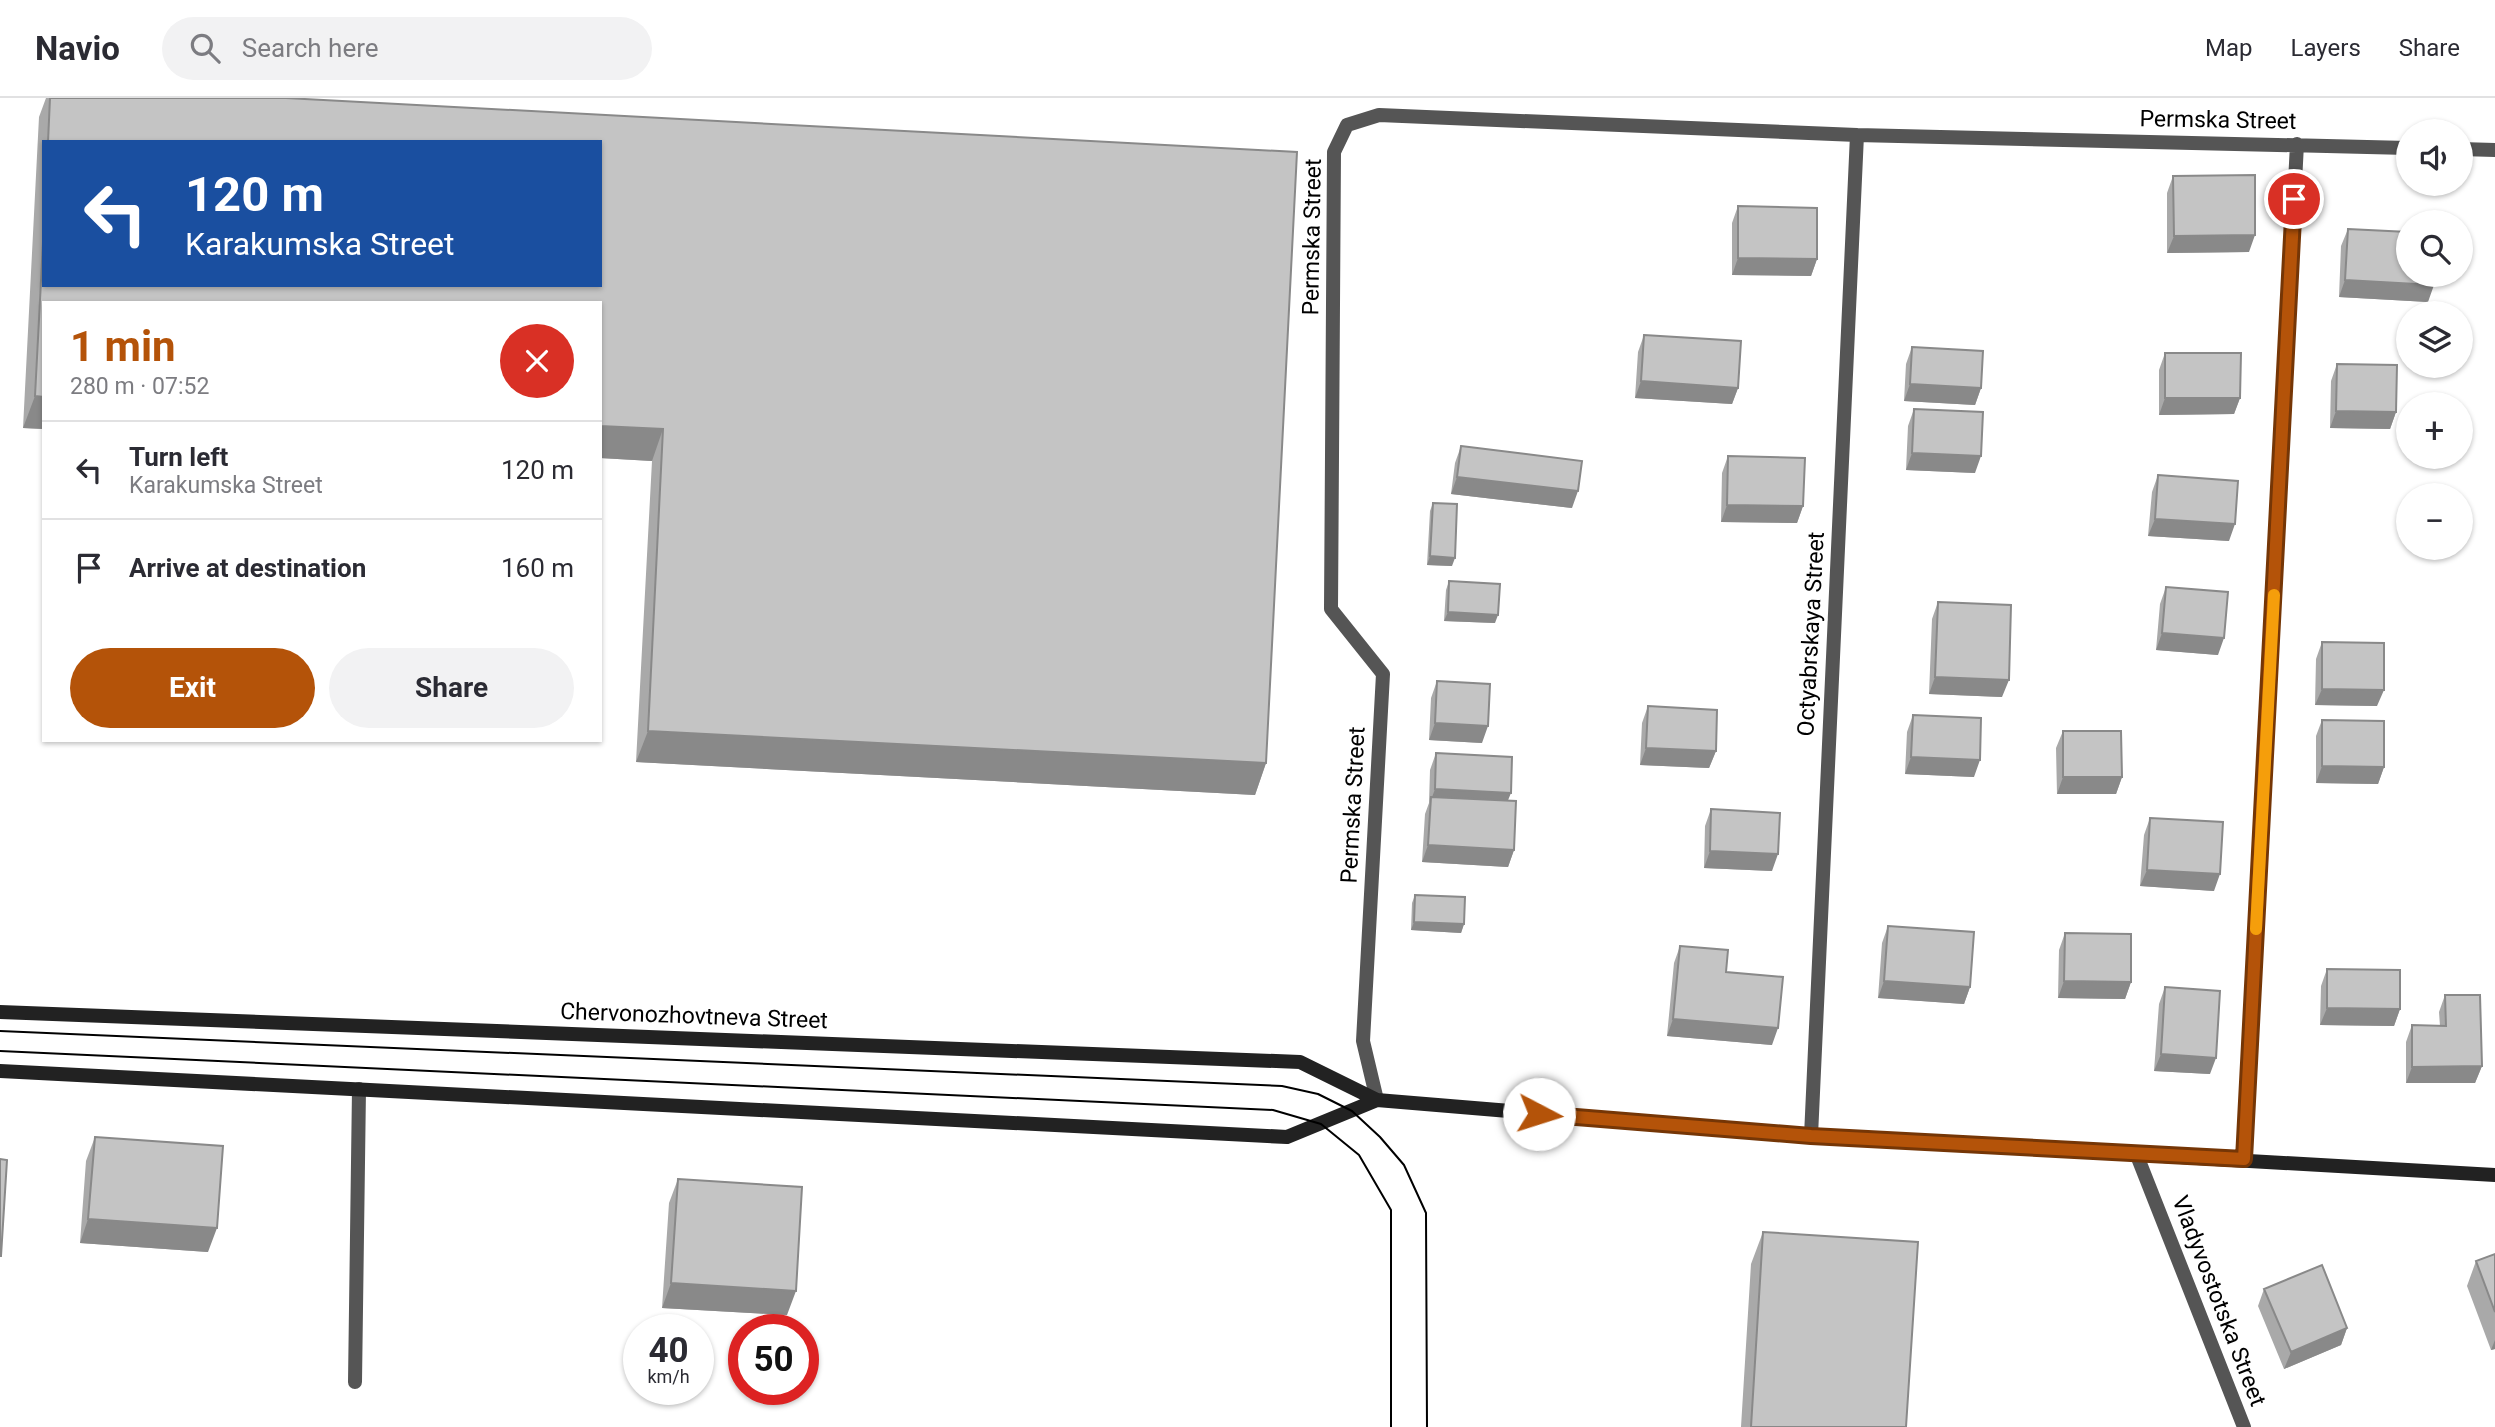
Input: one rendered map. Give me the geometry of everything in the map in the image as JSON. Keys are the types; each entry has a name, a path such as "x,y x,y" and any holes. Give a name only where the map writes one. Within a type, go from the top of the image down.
{"main road":[{"name":"Chervonozhovtneva Street","path":"0,1012 1300,1062 1377,1100 1811,1136 2495,1175"},
{"name":"Chervonozhovtneva Street","path":"0,1071 1287,1138 1377,1100"}],"street":[{"name":"Permska Street","path":"1377,1100 1363,1041 1383,674 1331,609 1334,152 1347,125 1379,116 1857,135 2396,148"},
{"name":"Octyabrskaya Street","path":"1811,1136 1857,135"},
{"path":"2244,1159 2297,144"},
{"path":"2473,149 2495,150"},
{"path":"355,1381 359,1089"},
{"name":"Vladyvostotska Street","path":"2136,1153 2244,1427"}],"building":[{"path":"50,98 286,98 1297,152 1266,763 648,731 663,429 602,426 602,301 42,301 42,397 35,396 42,261 42,287 602,287 602,140 48,140"},
{"path":"2255,175 2255,235 2174,236 2173,176"},
{"path":"1738,206 1817,208 1817,259 1738,258"},
{"path":"2348,229 2396,231 2396,283 2345,280"},
{"path":"1644,335 1741,341 1738,388 1641,381"},
{"path":"1912,347 1983,351 1981,388 1910,384"},
{"path":"2165,353 2241,353 2240,398 2165,398"},
{"path":"2337,364 2396,365 2396,412 2336,411"},
{"path":"1914,409 1983,412 1981,456 1912,453"},
{"path":"1461,446 1582,461 1578,491 1457,477"},
{"path":"1728,456 1805,458 1803,506 1727,505"},
{"path":"2158,475 2238,481 2235,524 2155,519"},
{"path":"1433,503 1457,504 1455,558 1430,556"},
{"path":"1449,581 1500,584 1498,615 1448,612"},
{"path":"2166,587 2228,592 2224,638 2162,633"},
{"path":"1938,602 2011,605 2009,680 1935,677"},
{"path":"2322,642 2384,643 2384,690 2322,689"},
{"path":"1437,681 1490,684 1488,726 1435,723"},
{"path":"1648,706 1717,710 1716,751 1646,748"},
{"path":"1913,715 1981,718 1980,760 1911,757"},
{"path":"2322,720 2384,721 2384,767 2322,766"},
{"path":"2063,731 2121,731 2122,777 2063,777"},
{"path":"1436,753 1512,757 1511,793 1435,789"},
{"path":"1431,797 1516,801 1514,850 1428,845"},
{"path":"1711,809 1780,813 1778,854 1710,851"},
{"path":"2150,818 2223,822 2220,874 2147,870"},
{"path":"1415,895 1465,897 1464,924 1414,922"},
{"path":"1888,926 1974,932 1970,987 1884,981"},
{"path":"2065,933 2131,934 2131,982 2064,981"},
{"path":"1680,946 1728,950 1726,972 1783,977 1778,1028 1673,1019"},
{"path":"2327,969 2400,970 2400,1009 2327,1008"},
{"path":"2165,987 2220,991 2216,1058 2161,1054"},
{"path":"2445,995 2480,995 2482,1066 2412,1067 2412,1025 2446,1026"},
{"path":"95,1137 223,1146 217,1228 88,1219"},
{"path":"0,1159 7,1160 1,1256 0,1256"},
{"path":"678,1179 802,1187 796,1291 671,1283"},
{"path":"1763,1232 1918,1242 1906,1427 1751,1427"},
{"path":"2495,1254 2495,1312 2476,1261"},
{"path":"2322,1265 2347,1328 2291,1352 2264,1289"}],"tram line":[{"path":"0,1031 1282,1086 1318,1094 1352,1111 1380,1137 1404,1165 1426,1213 1427,1427"},
{"path":"0,1051 1273,1110 1321,1124 1359,1155 1391,1210 1391,1427"}],"slow traffic":[{"path":"2256,929 2274,595"}],"route":[{"path":"1539,1114 1811,1136 2244,1159 2294,199"}]}
